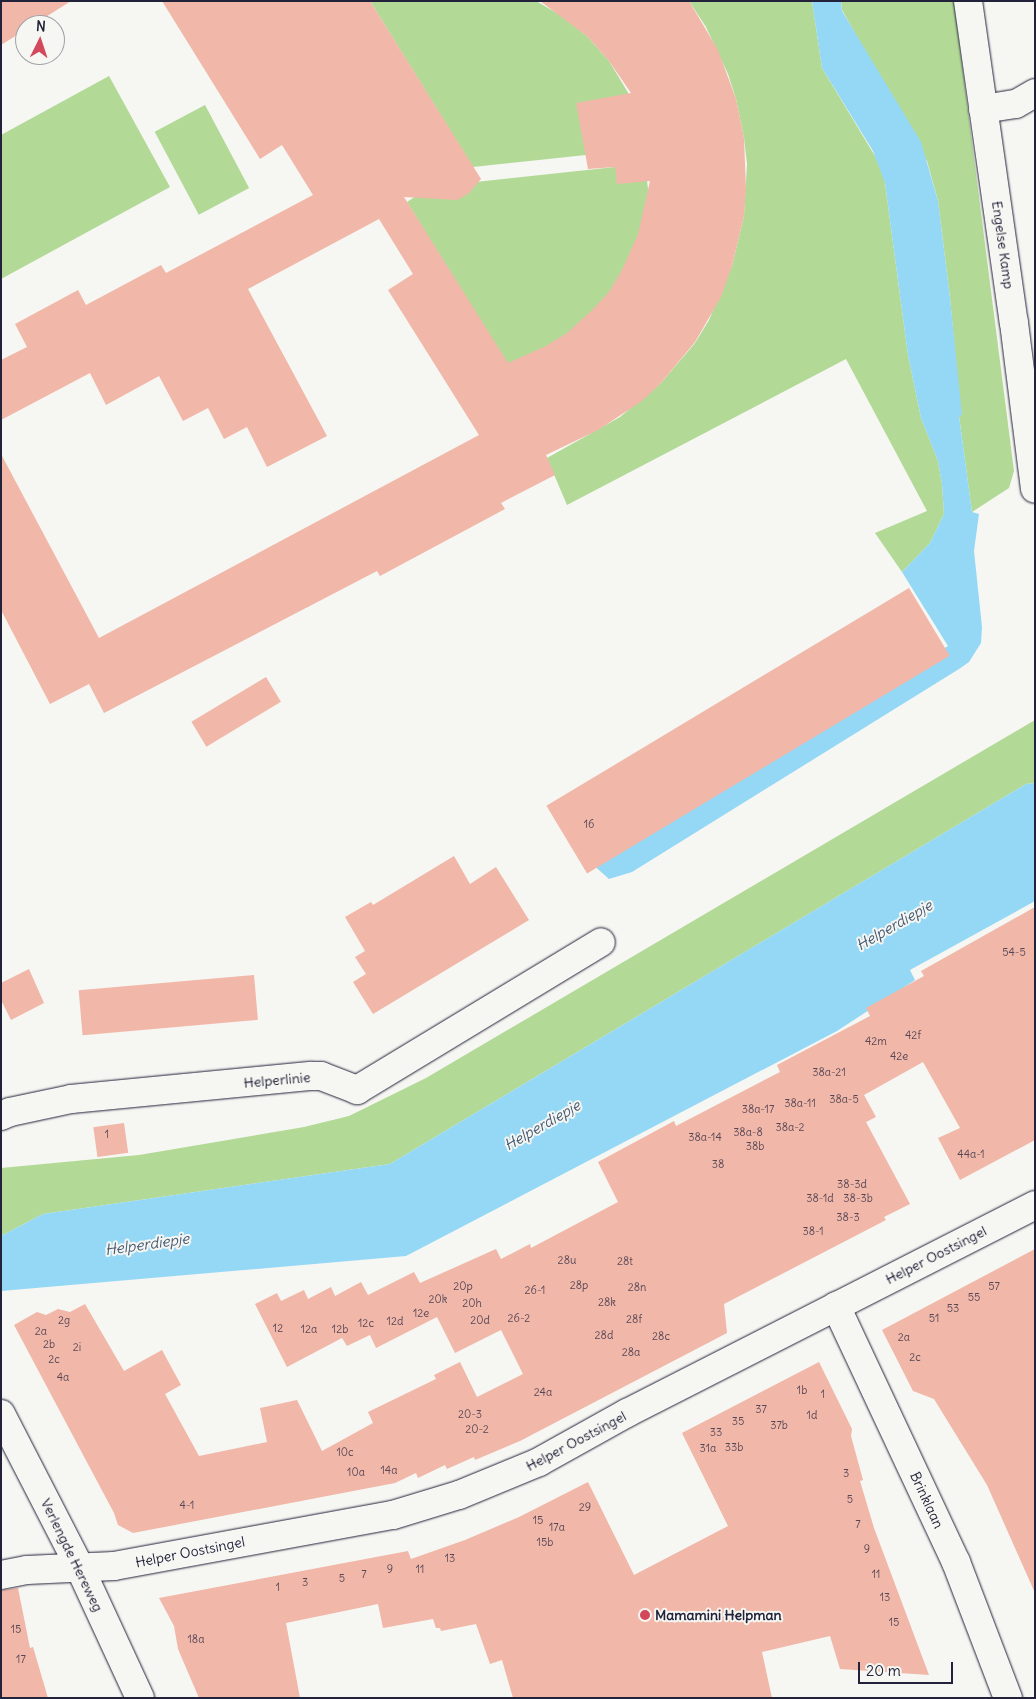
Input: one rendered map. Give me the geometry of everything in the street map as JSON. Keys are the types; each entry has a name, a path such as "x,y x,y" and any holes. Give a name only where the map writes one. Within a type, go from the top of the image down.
{"street":[{"name":"Engelse Kamp","path":"968,1 1033,460 1035,489"},
{"path":"983,109 1016,104 1035,93"},
{"name":"Helperlinie","path":"1,1116 10,1112 71,1099 312,1076 321,1076 357,1090 601,942"},
{"name":"Helper Oostsingel","path":"1,1575 27,1570 114,1566 393,1514 459,1495 539,1462 627,1413 1035,1205"},
{"name":"Brinklaan","path":"836,1306 956,1562 1008,1698"},
{"name":"Verlengde Hereweg","path":"1,1414 80,1568 140,1698"}],"green space":[{"path":"370,1 536,1 562,16 588,37 609,61 630,96 614,152 473,167"},
{"path":"689,1 812,1 822,68 881,166 885,183 908,355 921,418 938,461 944,514 930,543 902,572 875,533 927,511 846,359 567,505 547,458 620,417 661,383 695,343 709,320 732,266 744,216 747,164 744,138 736,99 728,74 706,27"},
{"path":"841,1 954,1 1014,471 1009,488 972,512 959,416 961,415 950,298 938,201 927,161 842,10"},
{"path":"109,76 170,187 1,279 1,135"},
{"path":"205,105 249,188 199,215 155,132"},
{"path":"615,167 647,181 651,210 625,275 601,311 515,377 407,202 430,187"},
{"path":"1035,720 1035,783 1026,784 390,1164 43,1214 1,1236 1,1168 139,1155 304,1127 349,1116 426,1078"}],"water":[{"path":"812,1 841,1 842,11 921,142 938,201 962,415 959,416 972,512 979,514 974,551 982,627 981,643 969,662 959,669 632,872 609,879 591,863 948,646 902,572 930,543 944,514 938,461 921,418 908,355 885,183 873,151 822,68"},
{"name":"Helperdiepje","path":"1035,783 1035,901 910,970 915,980 837,1031 406,1256 1,1291 1,1236 43,1214 390,1164 1026,784"}],"building":[{"path":"1,1 71,1 49,15 15,15 15,36 1,45"},
{"path":"162,1 370,1 481,179 468,194 457,200 404,197 508,363 546,346 567,333 609,292 622,270 638,234 650,181 617,184 615,167 588,169 576,103 631,93 609,61 588,37 540,1 689,1 718,50 736,99 744,138 746,190 744,216 732,266 721,297 695,342 661,383 642,401 598,430 546,455 555,475 501,503 505,509 380,576 377,571 104,713 89,684 50,704 1,610 1,454 99,638 479,435 388,290 413,274 379,219 248,289 327,436 267,467 247,427 224,439 208,408 183,421 159,376 106,405 90,373 1,420 1,360 27,347 15,324 78,290 86,305 161,265 166,273 313,195 282,145 260,159"},
{"path":"909,588 950,656 587,874 546,806"},
{"path":"266,677 281,702 206,747 191,722"},
{"path":"454,856 470,884 496,867 529,920 373,1014 353,982 366,974 355,957 365,951 345,917 371,902 373,905"},
{"path":"1035,907 1035,1140 960,1180 938,1138 960,1128 923,1062 864,1095 876,1117 866,1122 910,1204 884,1217 886,1220 724,1304 727,1333 520,1441 475,1460 474,1457 447,1469 445,1465 418,1478 416,1473 395,1483 133,1533 118,1525 114,1513 14,1325 37,1312 46,1315 58,1309 70,1312 85,1304 124,1371 162,1350 181,1385 165,1394 199,1456 267,1442 260,1408 297,1400 322,1451 373,1423 368,1412 436,1379 434,1375 460,1362 477,1397 523,1374 501,1330 455,1353 437,1317 376,1348 370,1335 347,1346 342,1338 287,1367 255,1304 277,1293 281,1301 304,1290 308,1299 331,1287 335,1296 361,1282 368,1295 414,1272 420,1283 496,1249 501,1259 530,1244 531,1248 618,1202 598,1162 674,1121 676,1126 780,1072 777,1065 870,1016 866,1008 924,976 921,971"},
{"path":"29,969 44,1003 11,1020 1,1000 1,983"},
{"path":"254,975 258,1020 83,1035 79,990"},
{"path":"124,1123 128,1153 97,1157 93,1127"},
{"path":"1035,1249 1035,1593 987,1485 934,1399 913,1391 882,1330"},
{"path":"819,1362 852,1429 851,1436 863,1480 860,1481 874,1528 929,1675 840,1669 830,1636 762,1652 772,1698 513,1698 502,1660 490,1664 476,1624 441,1631 440,1628 436,1628 433,1619 383,1628 378,1604 286,1623 300,1698 199,1698 178,1649 174,1626 159,1598 408,1551 411,1559 465,1540 519,1517 588,1482 634,1575 728,1526 682,1433"},
{"path":"18,1588 30,1648 33,1647 48,1698 1,1698 1,1590"}],"place":[{"name":"Mamamini Helpman","path":"645,1615"}]}
